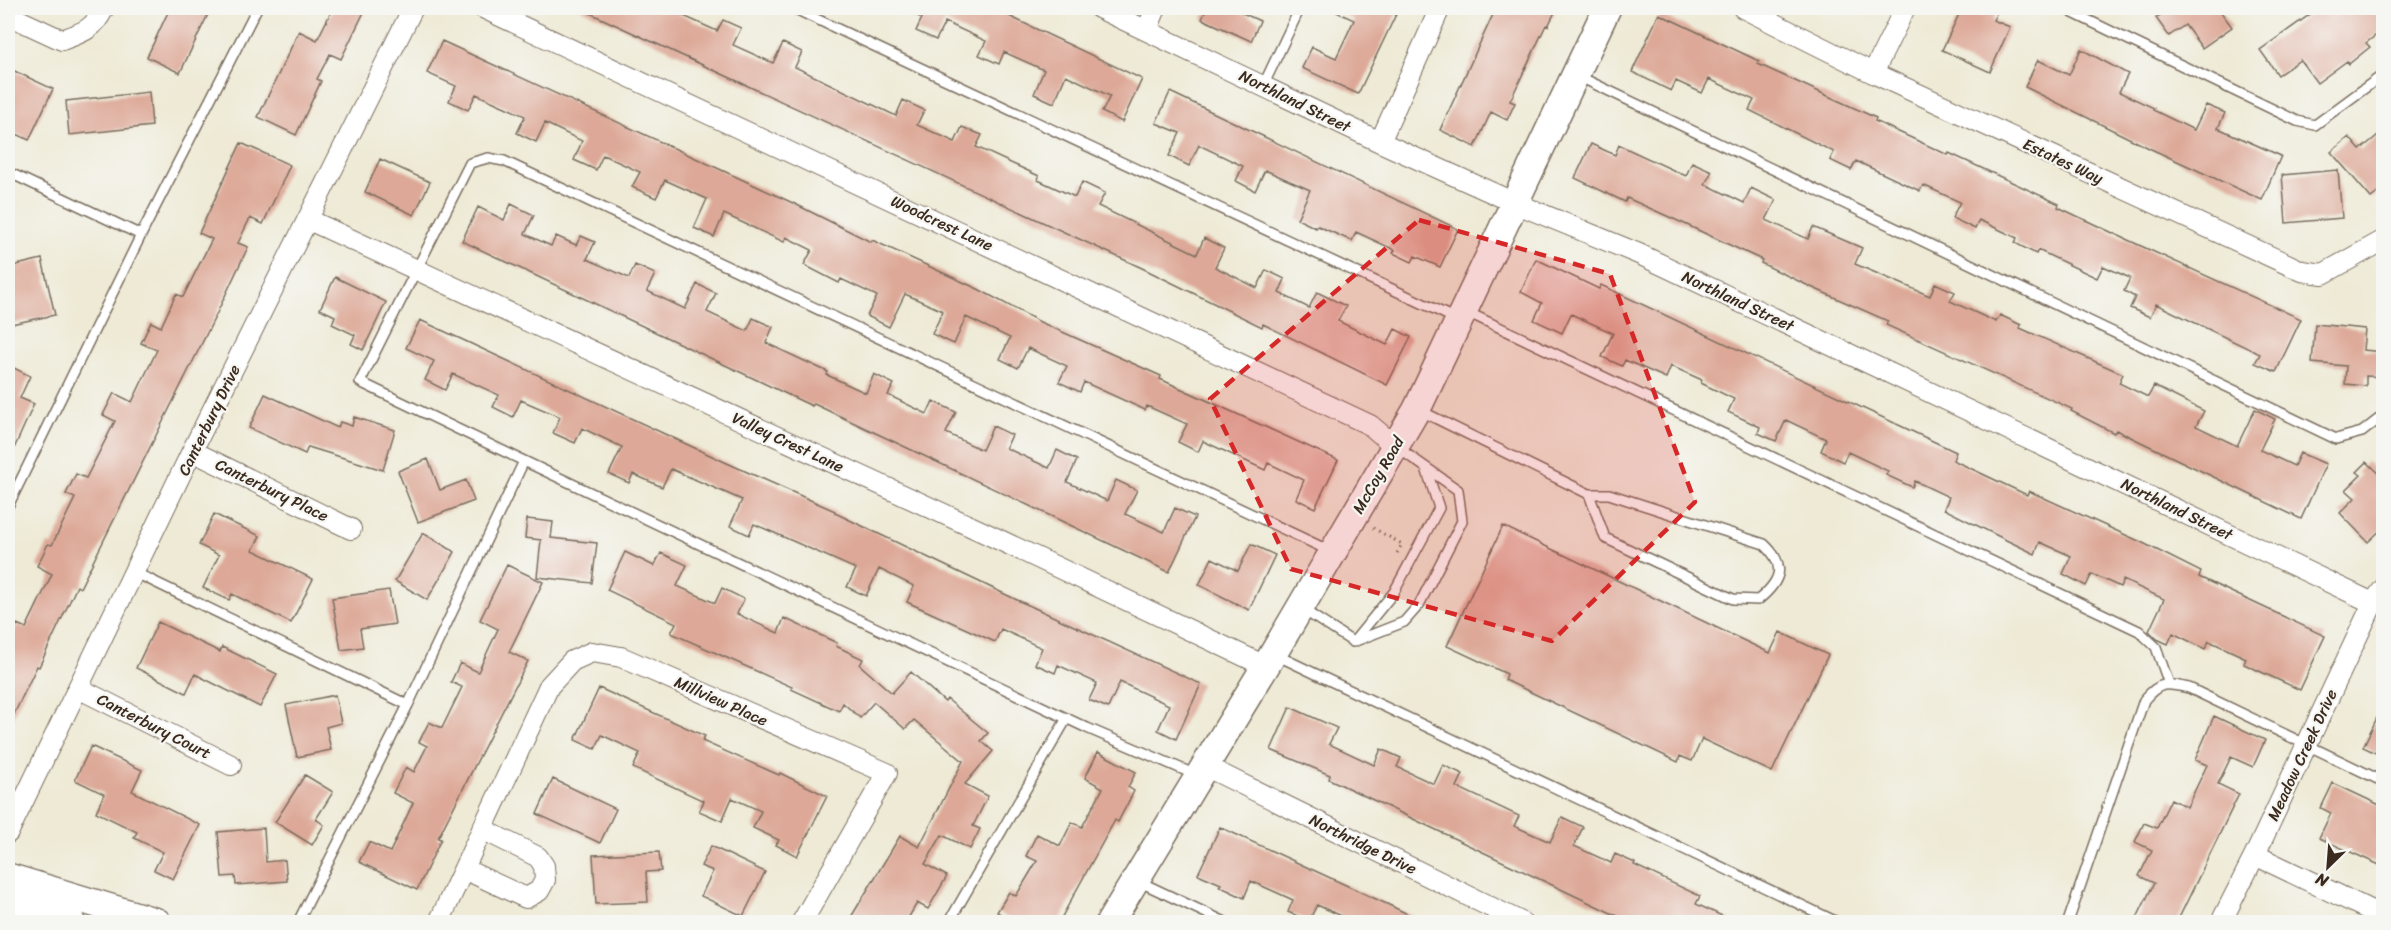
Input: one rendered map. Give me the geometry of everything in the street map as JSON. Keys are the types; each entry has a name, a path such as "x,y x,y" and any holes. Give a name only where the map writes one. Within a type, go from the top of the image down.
{"highway":[{"path":"8,897 68,922"}],"street":[{"path":"8,15 62,40 84,32 98,21 104,8"},
{"name":"Canterbury Drive","path":"8,833 192,451 413,8"},
{"name":"Woodcrest Lane","path":"483,8 1370,424 1395,446"},
{"name":"Northland Street","path":"1099,8 1380,142 1515,203 1639,254 2378,595"},
{"path":"1147,30 1156,8"},
{"path":"1380,142 1440,8"},
{"name":"McCoy Road","path":"1110,922 1269,660 1417,409 1607,8"},
{"name":"Estates Way","path":"1743,8 1873,73 2302,271 2323,274 2384,240"},
{"path":"1873,73 1905,8"},
{"name":"Valley Crest Lane","path":"309,220 985,533 1269,660"},
{"name":"Canterbury Place","path":"192,451 351,529"},
{"name":"Meadow Creek Drive","path":"2221,922 2378,595"},
{"name":"Millview Place","path":"439,922 549,686 572,661 592,652 621,657 887,773 802,922"},
{"name":"Canterbury Court","path":"78,688 231,765"},
{"name":"Northridge Drive","path":"1202,771 1521,922"},
{"path":"464,869 526,898 539,891 545,880 544,866 538,857 482,830"},
{"path":"2255,855 2384,917"},
{"path":"8,877 157,922"}],"lane":[{"path":"8,506 141,235 257,8"},
{"path":"793,8 2139,631 2156,647 2169,684"},
{"path":"1263,86 1300,8"},
{"path":"2069,8 2071,12 2081,17 2287,116 2315,125 2384,74"},
{"path":"1576,75 2337,439 2362,432 2384,414"},
{"path":"1202,771 1067,718 360,382 470,163 488,158 504,161 1333,552"},
{"path":"8,172 141,235"},
{"path":"1417,409 1589,494 1609,494 1764,544 1776,555 1779,573 1773,588 1758,600 1733,599 1605,538 1589,494"},
{"path":"1353,642 1404,622 1419,605 1462,521 1458,490 1395,446"},
{"path":"298,922 408,705 524,461"},
{"path":"1353,642 1394,592 1439,508 1426,467"},
{"path":"134,572 408,705"},
{"path":"1300,608 1353,642"},
{"path":"1269,660 1837,922"},
{"path":"2068,922 2144,700 2155,687 2169,684 2189,688 2384,782"},
{"path":"949,922 1067,718"},
{"path":"1136,879 1225,922"}],"path":[{"path":"1371,527 1402,544 1397,553"}],"highlighted area":[{"path":"1419,220 1610,274 1695,502 1552,641 1291,569 1210,399"}],"building":[{"path":"170,8 211,8 180,73 147,57"},
{"path":"333,8 366,8 341,59 330,54 317,79 321,81 296,135 258,117 299,31 317,40"},
{"path":"579,8 666,8 717,31 723,20 741,28 733,45 773,63 783,43 802,52 795,67 896,116 903,100 924,110 917,125 955,142 962,127 982,135 976,147 1039,176 1038,180 1075,197 1082,182 1105,193 1098,206 1197,254 1204,238 1224,248 1215,267 1257,288 1266,270 1285,279 1279,293 1309,308 1317,292 1346,306 1338,321 1387,345 1395,329 1411,337 1387,385 1263,324 1262,327 1142,268"},
{"path":"900,8 992,8 1142,79 1122,122 1102,112 1110,96 1066,75 1054,103 1034,94 1044,70 1004,52 999,64 979,55 986,41 945,22 936,40 916,31 922,18"},
{"path":"1207,8 1245,8 1242,13 1260,21 1251,41 1202,19"},
{"path":"1328,8 1399,8 1358,94 1302,68 1312,47 1336,58 1354,20"},
{"path":"1496,8 1557,8 1548,26 1546,25 1510,101 1515,103 1507,120 1491,112 1475,147 1440,130"},
{"path":"1962,8 1999,8 1993,20 2010,27 1990,72 1942,50"},
{"path":"2171,8 2218,8 2232,27 2202,48 2185,25 2169,36 2156,18"},
{"path":"2319,8 2377,8 2384,16 2384,29 2366,43 2370,47 2349,64 2347,61 2317,83 2300,60 2278,75 2260,50"},
{"path":"1659,14 1759,61 1758,64 1876,118 1875,121 2059,204 2058,207 2301,319 2276,372 2255,363 2260,354 2156,304 2150,317 2130,308 2135,297 2124,291 2130,278 2103,266 2097,278 2038,250 2036,254 2015,243 2017,238 1979,220 1975,229 1952,218 1960,202 1923,185 1920,191 1856,161 1851,170 1830,160 1834,152 1749,110 1754,100 1709,79 1702,93 1676,81 1671,91 1632,72"},
{"path":"442,41 795,204 871,242 872,240 978,289 1040,322 1161,376 1160,379 1338,460 1315,508 1296,499 1304,480 1268,463 1265,470 1203,441 1198,452 1178,442 1187,424 1147,406 1145,410 1084,382 1080,392 1059,382 1067,366 1028,348 1018,368 1000,359 1010,338 966,317 954,344 932,334 943,311 905,294 889,327 867,316 877,296 841,279 839,283 804,265 812,250 786,237 784,242 724,214 714,237 694,228 707,199 665,180 656,198 632,187 640,172 603,155 596,170 574,160 582,141 545,123 536,142 517,133 525,116 476,94 468,110 449,101 456,86 427,73"},
{"path":"2081,49 2128,74 2119,92 2194,130 2206,105 2225,113 2218,128 2281,156 2262,200 2025,87 2038,60 2069,75"},
{"path":"8,68 53,89 29,140 8,130"},
{"path":"149,92 152,126 69,135 66,101"},
{"path":"1170,92 1458,229 1440,267 1415,256 1412,262 1393,253 1395,250 1356,232 1352,241 1297,219 1310,190 1265,170 1255,191 1236,181 1243,166 1199,145 1189,166 1169,156 1180,133 1156,123"},
{"path":"2384,130 2384,188 2371,198 2331,152 2349,137 2360,150"},
{"path":"241,143 290,165 263,224 250,218 238,243 248,247 217,313 80,588 77,586 8,727 8,644 17,624 26,628 52,574 37,566 48,544 52,545 75,498 66,494 76,474 86,478 115,421 103,415 114,393 132,402 157,350 141,343 151,322 161,327 176,294 183,297 212,239 199,233"},
{"path":"1591,144 1615,155 1619,145 1686,176 1692,162 1712,171 1705,184 1744,203 1751,188 1776,200 1766,220 1808,239 1813,227 1862,248 1855,264 1930,296 1935,283 1955,292 1950,301 1996,322 2000,315 2021,325 2020,328 2123,374 2119,383 2148,397 2154,386 2204,411 2196,426 2237,446 2255,409 2275,419 2260,450 2294,466 2300,453 2326,464 2301,519 2116,430 2114,433 2071,411 2072,409 1886,325 1888,321 1761,263 1762,260 1627,198 1625,202 1575,178"},
{"path":"380,159 430,182 414,215 365,192"},
{"path":"2338,170 2342,218 2286,223 2282,175"},
{"path":"511,204 534,215 525,234 551,246 556,236 576,245 581,236 595,242 587,259 629,278 635,265 655,274 647,291 685,309 697,284 716,293 707,312 747,331 753,318 773,327 766,343 828,372 827,375 866,393 874,374 894,384 888,395 927,414 933,401 956,412 946,433 982,450 993,426 1012,435 1006,448 1049,468 1057,450 1077,460 1067,482 1107,501 1116,480 1137,490 1125,514 1164,532 1175,508 1195,517 1169,572 462,241 478,207 504,220"},
{"path":"42,259 55,315 11,324 8,309 8,267"},
{"path":"1536,259 1599,289 1601,285 1956,452 1953,460 2027,495 2029,491 2141,542 2201,572 2199,577 2325,636 2300,690 2244,664 2246,658 2209,641 2205,649 2173,633 2168,644 2157,639 2149,631 2164,599 2123,580 2120,587 2092,574 2086,586 2063,574 2071,556 2040,542 2035,554 1944,509 1949,497 1915,481 1912,487 1886,475 1888,471 1848,452 1843,462 1821,451 1826,439 1786,420 1776,441 1758,433 1760,427 1728,412 1734,399 1701,383 1702,380 1671,366 1666,378 1625,360 1622,366 1602,357 1613,333 1571,314 1562,333 1534,320 1542,303 1521,292"},
{"path":"335,277 386,302 363,350 351,344 355,335 332,324 335,316 320,309"},
{"path":"420,320 835,511 1015,599 1201,684 1176,739 1158,730 1169,705 1120,682 1108,708 1089,700 1097,683 1058,665 1055,673 1035,664 1042,648 1001,629 995,642 907,602 914,586 879,569 866,596 847,587 856,569 754,524 749,535 730,526 742,500 671,469 662,487 633,474 629,483 609,474 622,447 582,428 575,443 553,433 560,417 521,400 513,417 493,407 499,395 453,374 445,390 425,380 434,361 406,348"},
{"path":"2315,324 2365,329 2363,350 2384,352 2384,377 2366,376 2366,386 2345,384 2346,366 2312,363"},
{"path":"8,365 30,376 20,398 34,404 8,462"},
{"path":"265,394 338,428 340,422 352,426 354,417 395,430 383,470 308,447 305,454 249,428"},
{"path":"428,459 440,490 466,480 474,501 418,522 398,471"},
{"path":"2367,462 2384,478 2384,527 2368,542 2340,513 2355,498 2346,490 2361,475 2357,472"},
{"path":"214,514 260,536 253,550 313,579 291,623 232,594 229,600 203,588 219,555 199,545"},
{"path":"527,519 553,522 551,538 597,543 592,583 537,577 541,540 525,538"},
{"path":"1503,526 1770,653 1780,632 1828,655 1772,772 1702,739 1692,761 1680,756 1678,762 1505,680 1507,674 1447,646"},
{"path":"423,533 455,552 427,600 395,581"},
{"path":"1251,544 1275,555 1249,610 1199,585 1212,558 1238,571"},
{"path":"625,552 654,566 661,553 687,565 677,586 715,603 722,588 744,599 737,614 778,633 784,618 837,643 836,646 863,659 860,665 892,693 911,672 945,702 947,699 988,733 981,741 993,751 965,784 988,796 973,826 980,829 970,849 942,835 925,864 947,876 928,909 917,903 906,922 848,922 900,836 919,847 963,761 914,720 905,729 874,702 860,718 843,703 839,711 791,689 792,687 671,633 676,623 607,590"},
{"path":"507,565 543,582 509,652 528,661 438,838 441,839 417,890 359,862 369,842 390,852 413,803 393,793 406,767 414,772 427,746 419,742 429,722 442,728 462,687 451,682 460,663 478,672 498,629 480,620"},
{"path":"389,590 395,624 360,629 363,647 341,650 332,598"},
{"path":"158,622 220,652 222,647 277,674 260,707 195,674 186,693 136,668"},
{"path":"599,688 705,736 702,741 779,775 780,773 827,796 797,856 776,845 779,840 753,828 761,811 732,798 722,821 699,811 704,801 633,768 640,753 602,735 595,749 575,740"},
{"path":"335,695 341,723 326,727 331,750 297,757 286,705"},
{"path":"2384,703 2384,757 2363,747"},
{"path":"1290,707 1337,728 1329,744 1374,765 1381,749 1401,758 1397,767 1434,784 1443,765 1463,774 1457,787 1519,816 1514,826 1550,842 1562,817 1583,827 1574,846 1611,863 1615,854 1635,863 1634,865 1700,896 1696,904 1735,922 1630,922 1329,779 1330,775 1271,750"},
{"path":"2214,716 2265,740 2253,767 2231,757 2218,784 2239,794 2177,922 2135,922 2154,883 2139,876 2152,850 2135,842 2144,823 2157,828 2171,799 2187,807 2207,765 2195,760"},
{"path":"91,746 142,770 132,791 200,825 173,879 154,870 163,852 134,838 137,832 96,812 104,794 75,780"},
{"path":"1098,752 1136,772 1128,787 1134,791 1118,822 1115,820 1059,922 1014,922 997,912 1009,892 1016,896 1037,861 1026,856 1037,834 1060,846 1072,822 1082,827 1103,788 1085,778"},
{"path":"305,775 333,792 316,819 324,825 312,845 275,822"},
{"path":"553,779 616,809 600,843 537,814"},
{"path":"2333,783 2384,807 2384,867 2319,838 2331,813 2321,808"},
{"path":"1220,827 1424,922 1355,922 1317,905 1309,921 1288,912 1293,900 1251,881 1244,898 1198,874"},
{"path":"264,828 266,862 285,860 287,881 236,885 235,876 222,877 218,832"},
{"path":"711,846 765,872 743,916 701,896 713,871 701,866"},
{"path":"659,852 661,871 646,872 648,902 596,904 593,855"}]}
